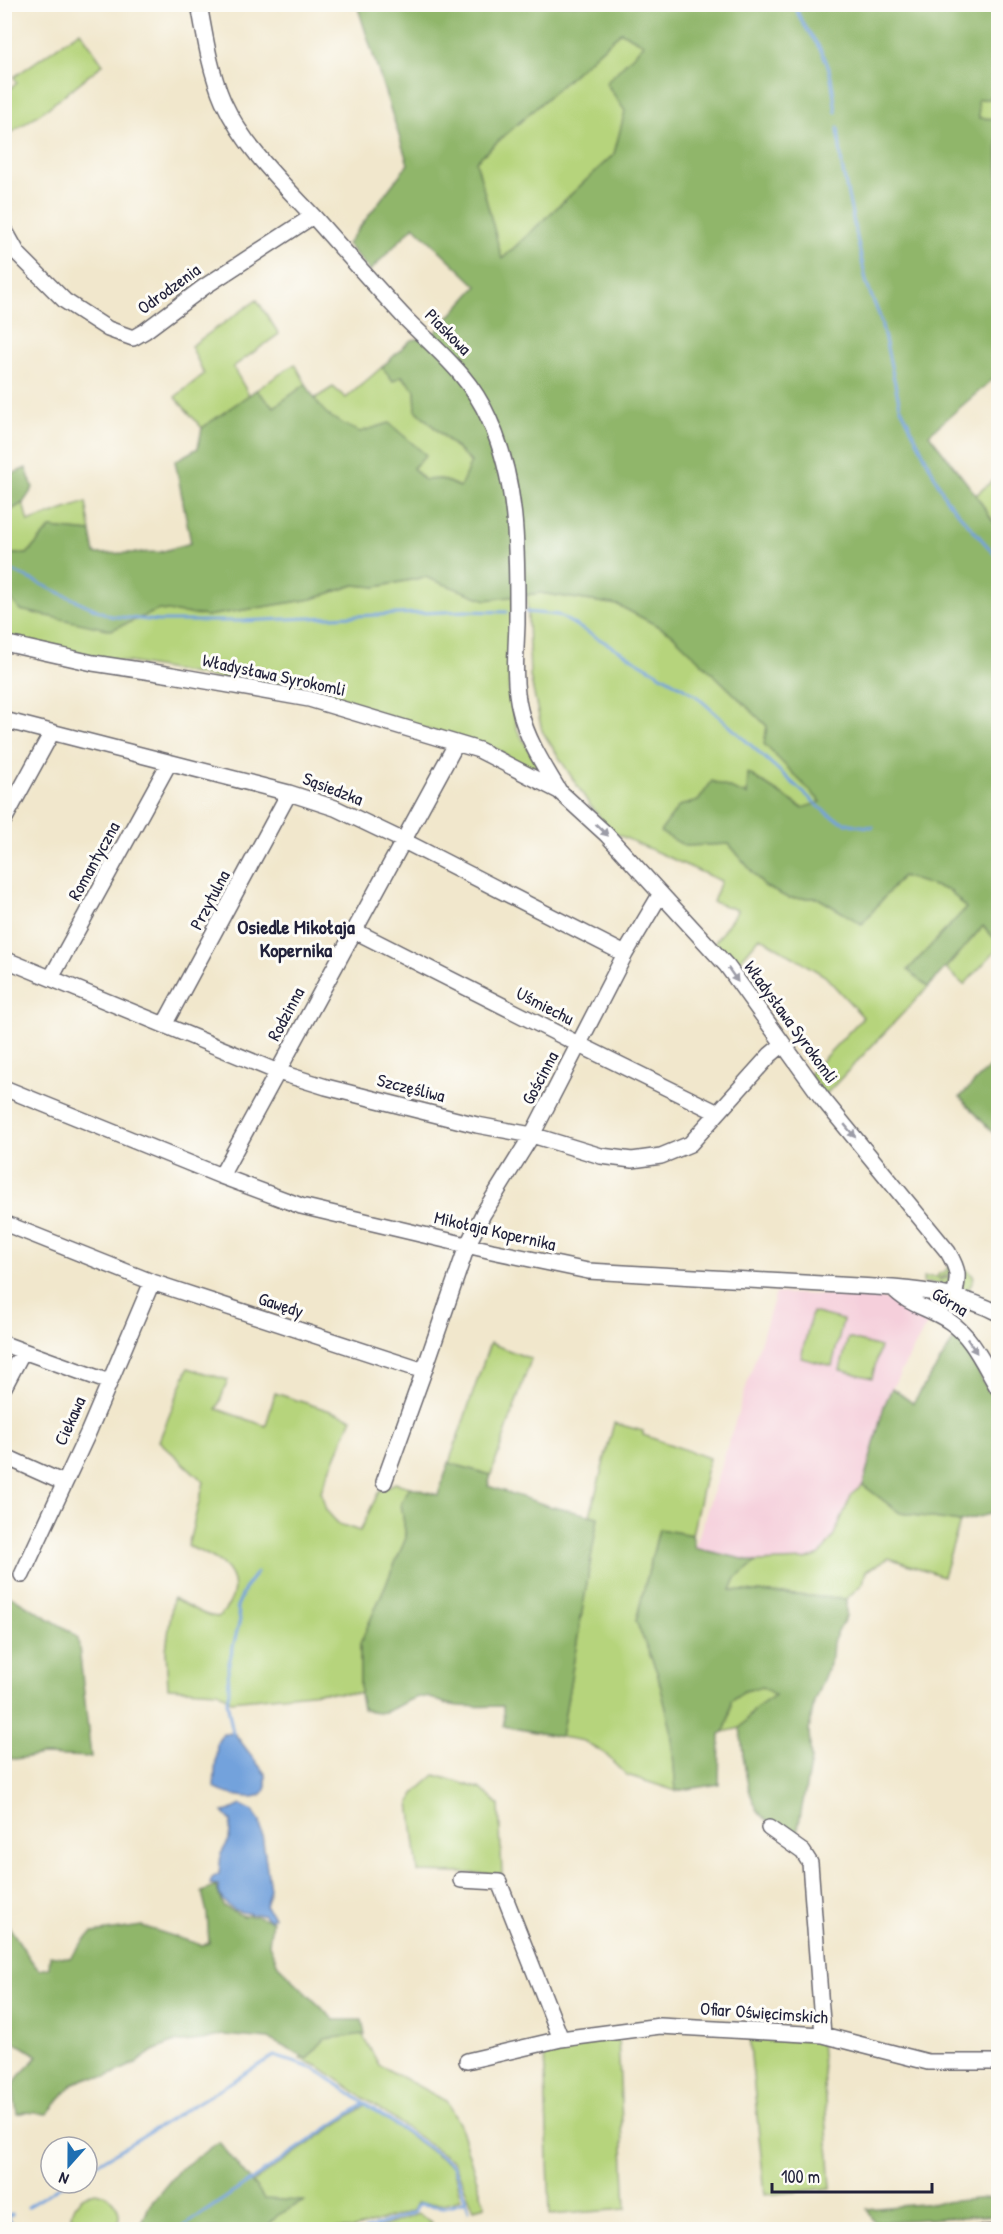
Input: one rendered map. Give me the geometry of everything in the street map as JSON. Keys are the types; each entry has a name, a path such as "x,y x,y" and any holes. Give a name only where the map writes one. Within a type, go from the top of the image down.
{"street":[{"name":"Piaskowa","path":"200,4 211,66 223,101 260,159 377,288 466,378 489,418 506,466 512,499 517,564 517,693 520,710 534,744"},
{"name":"Odrodzenia","path":"4,229 18,254 65,301 108,329 132,338 214,280 313,216"},
{"name":"Władysława Syrokomli","path":"4,643 93,663 309,699 479,750 559,791 606,834 727,966 822,1098 948,1252 957,1268 958,1276 954,1297"},
{"name":"Sąsiedzka","path":"4,720 51,734 289,793 335,808 625,954"},
{"path":"4,820 51,734"},
{"name":"Rodzinna","path":"221,1176 456,744"},
{"name":"Władysława Syrokomli","path":"534,744 559,791"},
{"name":"Romantyczna","path":"51,978 170,763"},
{"name":"Przytulna","path":"164,1026 289,793"},
{"name":"Gościnna","path":"467,1245 483,1214 532,1135 625,954 660,895"},
{"name":"Uśmiechu","path":"355,930 718,1113"},
{"name":"Szczęśliwa","path":"4,959 278,1072 326,1087 477,1125 532,1135 601,1156 632,1160 661,1156 690,1144 770,1055 782,1045"},
{"name":"Mikołaja Kopernika","path":"4,1088 301,1206 467,1245 588,1271 893,1288 954,1297 999,1313"},
{"name":"Gawędy","path":"4,1223 152,1282 424,1371"},
{"path":"384,1482 467,1245"},
{"name":"Ciekawa","path":"22,1575 88,1433 152,1282"},
{"name":"Górna","path":"893,1288 901,1298 948,1320 962,1331 999,1388"},
{"path":"4,1344 109,1382"},
{"path":"4,1387 23,1351"},
{"path":"4,1456 64,1483"},
{"path":"769,1828 803,1852 810,1863 823,2034"},
{"path":"461,1880 499,1882 561,2039"},
{"name":"Ofiar Oświęcimskich","path":"467,2061 561,2039 660,2026 823,2034 928,2062 999,2062"}],"shaded area":[{"path":"776,1293 877,1297 905,1305 931,1317 892,1388 884,1406 863,1485 852,1495 845,1507 833,1537 820,1555 805,1560 756,1562 695,1548"}],"green space":[{"path":"357,5 998,5 998,77 990,99 978,99 979,118 998,119 998,375 929,434 976,495 998,529 998,942 983,926 928,987 908,970 966,908 950,891 902,876 862,924 818,898 788,898 764,886 729,844 685,846 660,832 679,806 698,801 712,781 747,795 748,773 802,808 821,802 764,744 767,726 671,633 618,605 540,593 486,600 425,577 376,587 354,585 312,599 207,616 159,610 111,630 20,610 5,592 4,542 10,554 27,554 50,528 91,532 95,554 160,552 191,543 175,461 198,448 202,428 256,390 274,407 306,384 322,409 340,423 360,432 389,423 426,455 413,468 424,480 441,479 460,487 471,462 416,410 415,390 402,376 393,381 382,367 411,340 431,337 477,286 414,226 370,271 347,244 408,164","holes":["621,32 644,44 606,83 625,111 614,154 502,259 476,161"]},
{"path":"80,31 103,64 48,108 5,137 5,92 17,83 14,77"},
{"path":"621,32 645,44 614,154 501,260 476,161"},
{"path":"998,77 998,119 979,118 978,99 990,99"},
{"path":"257,300 279,334 233,367 249,395 202,428 175,397 204,374 191,346"},
{"path":"295,364 306,384 274,407 256,390"},
{"path":"382,367 393,381 401,376 415,390 416,410 471,463 460,487 441,479 425,480 413,468 426,456 329,418 314,399 333,387 346,398"},
{"path":"26,468 33,488 23,503 5,514 5,477"},
{"path":"998,476 998,529 976,495"},
{"path":"86,502 91,532 50,528 27,554 10,554 5,542 4,514 23,503 28,522"},
{"path":"426,577 439,582 513,597 509,690 517,729 544,777 540,779 498,750 301,693 5,640 4,592 8,596 111,630 159,610 207,616 312,599 355,585 376,587"},
{"path":"540,593 618,605 671,633 767,726 766,734 864,811 803,808 748,773 747,795 685,846 729,844 764,886 788,898 818,898 862,924 902,876 950,891 967,908 908,970 928,987 825,1095 809,1074 863,1017 825,976 760,937 733,969 713,945 738,910 713,902 721,881 612,832 589,804 542,731 530,676 527,595"},
{"path":"983,926 998,942 998,948 964,985 946,969"},
{"path":"998,1058 998,1129 993,1133 960,1097"},
{"path":"949,1265 952,1274 939,1278 940,1280 952,1276 948,1284 923,1283 924,1277 937,1277 939,1273 945,1272"},
{"path":"965,1268 974,1277 968,1291 965,1292 962,1289 962,1269"},
{"path":"812,1312 843,1320 832,1366 801,1358"},
{"path":"958,1334 989,1392 998,1404 997,1512 960,1522 900,1513 863,1485 884,1406 892,1388 913,1403"},
{"path":"848,1338 880,1347 872,1378 840,1370"},
{"path":"490,1343 531,1359 491,1475 449,1463"},
{"path":"188,1368 228,1380 217,1409 266,1426 275,1393 352,1418 321,1491 326,1510 339,1524 360,1531 379,1491 395,1483 410,1487 401,1503 406,1538 360,1644 360,1694 320,1692 231,1701 218,1691 168,1688 166,1650 173,1598 201,1612 218,1617 228,1605 234,1591 232,1577 222,1564 188,1546 204,1482 159,1441"},
{"path":"614,1423 643,1431 643,1435 709,1458 692,1535 659,1529 636,1621 657,1672 671,1729 676,1791 627,1775 604,1753 584,1741 561,1737 598,1517 590,1515"},
{"path":"449,1463 491,1475 488,1486 549,1506 598,1517 561,1737 504,1726 503,1706 458,1706 420,1697 384,1712 371,1712 363,1709 360,1694 360,1644 406,1538 401,1503 410,1487 438,1495"},
{"path":"863,1485 900,1513 960,1522 943,1576 889,1558 866,1571 863,1583 846,1599 731,1590 736,1578 756,1562 805,1560 820,1555 833,1537 852,1494"},
{"path":"659,1529 692,1535 695,1548 756,1562 736,1578 731,1590 846,1599 846,1616 833,1642 832,1657 814,1702 809,1731 811,1760 796,1839 764,1819 755,1806 748,1785 740,1728 756,1708 775,1695 762,1687 744,1691 731,1701 730,1715 724,1732 720,1734 719,1784 676,1791 671,1729 657,1672 636,1621"},
{"path":"4,1592 78,1638 91,1757 43,1755 5,1758"},
{"path":"763,1687 775,1695 756,1708 740,1728 724,1732 730,1715 731,1701 744,1691"},
{"path":"435,1775 481,1789 499,1805 502,1874 418,1872 410,1802 417,1791"},
{"path":"216,1886 223,1906 243,1916 257,1916 272,1921 269,1944 278,1965 334,2020 362,2020 365,2034 325,2039 307,2059 269,2039 223,2035 172,2043 106,2077 87,2078 74,2083 47,2114 25,2112 17,2114 14,2085 19,2076 38,2056 22,2046 5,2040 5,1922 39,1970 49,1968 50,1955 70,1958 85,1939 93,1933 142,1926 201,1945 209,1943 207,1913 202,1892"},
{"path":"361,2032 379,2065 446,2101 459,2123 485,2206 474,2209 454,2162 320,2067 300,2059 321,2034"},
{"path":"749,2036 821,2040 831,2188 765,2195"},
{"path":"618,2038 626,2209 550,2215 544,2048"},
{"path":"366,2105 453,2167 461,2199 443,2204 416,2203 412,2211 354,2229 256,2229 250,2184"},
{"path":"219,2142 265,2199 304,2201 278,2215 265,2229 140,2229 149,2206 179,2170"},
{"path":"99,2193 113,2201 119,2217 115,2229 76,2229 73,2223 73,2211 75,2205 83,2197 99,2195"},
{"path":"998,2197 998,2215 874,2222 867,2209"},
{"path":"418,2214 431,2222 427,2229 376,2229"}],"water":[{"path":"223,1733 235,1734 266,1775 266,1790 259,1796 235,1795 222,1792 214,1787 217,1743"},
{"path":"241,1805 253,1811 260,1821 270,1889 265,1906 274,1917 269,1920 263,1914 240,1912 233,1909 223,1900 218,1885 210,1884 212,1878 219,1874 221,1854 229,1840 231,1821 223,1812"}],"waterway":[{"path":"795,4 799,16 824,56 831,80 836,112"},
{"path":"838,128 842,167 867,285 880,317 900,406 946,499 998,558"},
{"path":"4,567 110,616 158,621 242,621 465,611 507,612"},
{"path":"526,612 558,615 694,694 824,811 847,823 873,827"},
{"path":"233,1734 227,1701 228,1667 240,1619 237,1606 247,1585 257,1572"},
{"path":"99,2163 274,2056 315,2069 454,2166 469,2210"},
{"path":"178,2230 365,2103"},
{"path":"27,2207 46,2195"},
{"path":"365,2230 415,2212 416,2206 420,2204 444,2207 466,2201"},
{"path":"4,2212 14,2230"},
{"path":"7,2216 12,2214"}],"railway":[{"path":"932,2230 998,2226"}],"district":[{"name":"Osiedle Mikołaja Kopernika","path":"296,938"}]}
